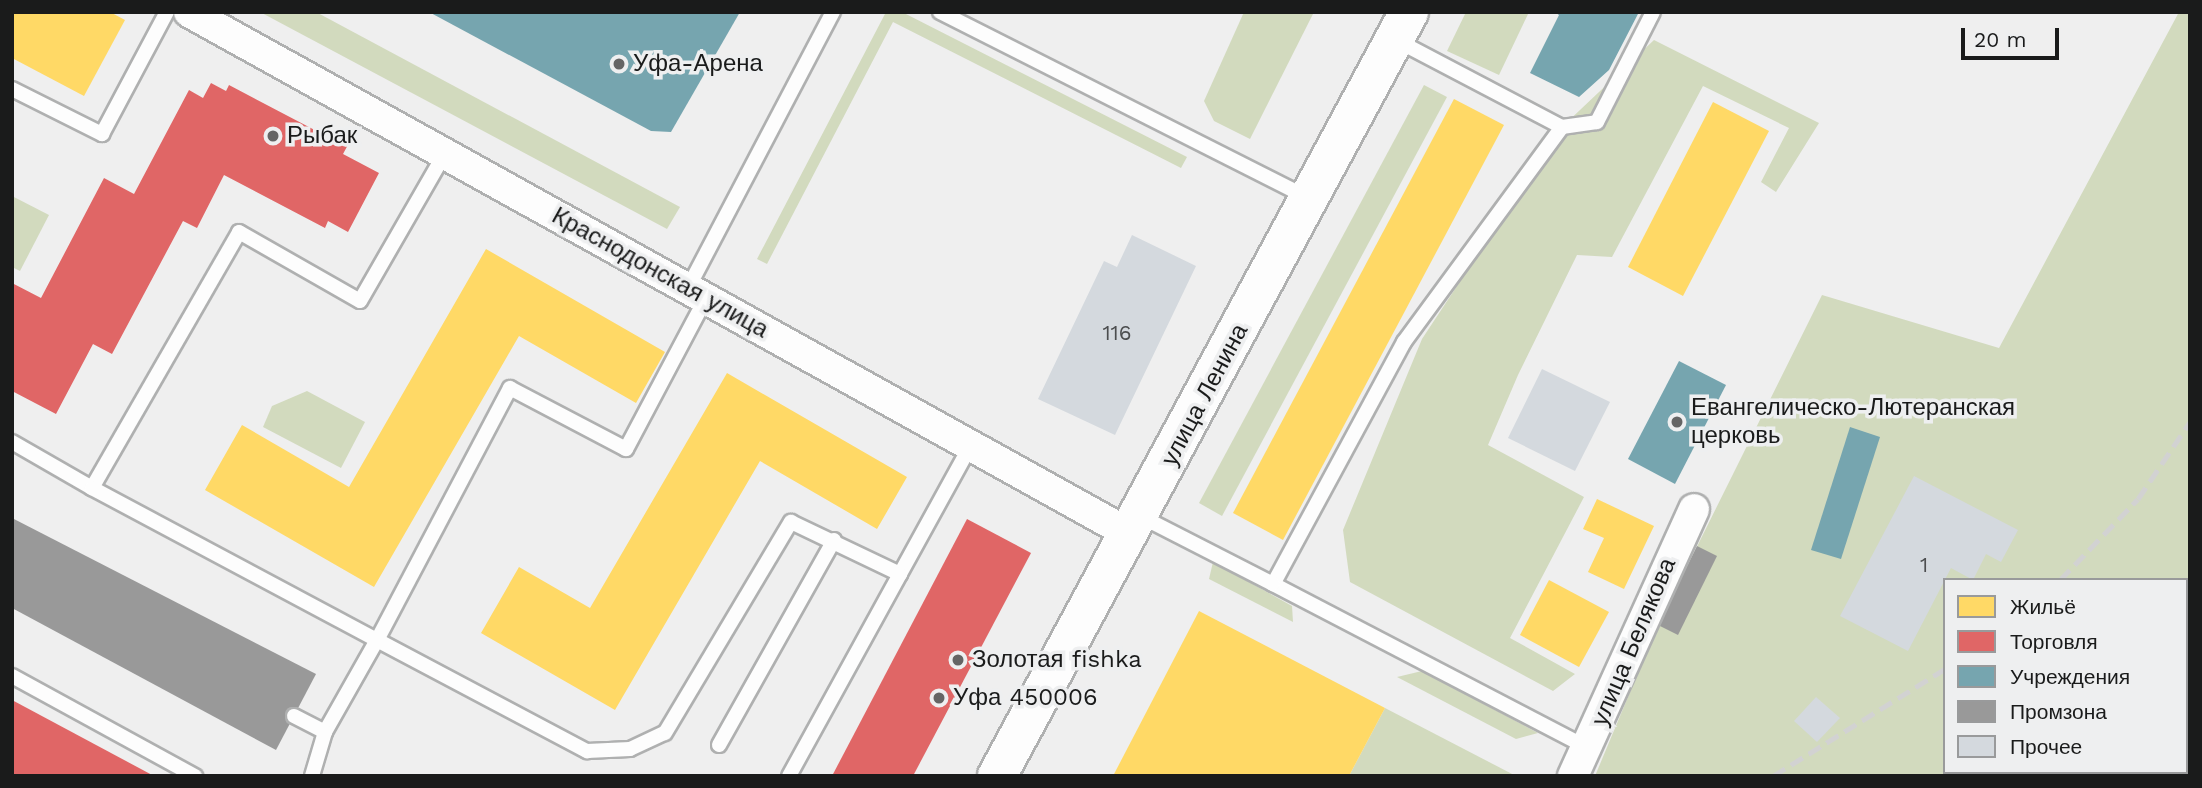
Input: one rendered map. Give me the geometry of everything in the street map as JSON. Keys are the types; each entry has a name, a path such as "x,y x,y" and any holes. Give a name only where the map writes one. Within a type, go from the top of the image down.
{"main road":[{"name":"улица Ленина","path":"997,776 1135,525 1401,26"}],"street":[{"name":"Краснодонская улица","path":"189,12 971,445 1135,525"},
{"name":"улица Белякова","path":"1573,776 1694,509"}],"lane":[{"path":"12,89 102,134 167,12"},
{"path":"312,776 325,732 377,640 510,388 626,449 697,293 833,12"},
{"path":"940,12 1310,198"},
{"path":"1401,26 1562,127 1597,122 1653,12"},
{"path":"1273,584 1404,342 1562,127"},
{"path":"92,488 239,232 360,301 445,153"},
{"path":"12,442 92,488 587,751 629,749 664,733 791,522 834,540 900,574"},
{"path":"789,776 971,445"},
{"path":"1135,525 1273,584 1587,748"},
{"path":"719,745 834,540"},
{"path":"12,676 195,776"},
{"path":"294,716 325,732"}],"green space":[{"path":"260,12 316,12 680,207 667,229"},
{"path":"886,12 902,12 1187,157 1181,168 893,22 767,264 757,259"},
{"path":"1244,12 1314,12 1250,139 1214,121 1204,101"},
{"path":"1466,12 1529,12 1499,75 1447,51"},
{"path":"2179,12 2190,12 2190,776 1595,776 1658,625 1822,295 1999,348"},
{"path":"1654,40 1819,123 1776,192 1761,182 1789,128 1703,86 1612,257 1577,255 1518,375 1488,445 1584,497 1510,638 1575,674 1553,691 1350,582 1343,530 1422,339 1562,127"},
{"path":"1424,85 1447,97 1222,516 1199,503"},
{"path":"12,196 49,215 20,271 12,267"},
{"path":"307,391 365,422 341,468 263,427 272,406"},
{"path":"1213,562 1292,606 1293,622 1209,579"},
{"path":"1422,671 1538,733 1516,739 1397,677"},
{"path":"1385,708 1516,776 1349,776"}],"water":[{"path":"2190,659 2190,776 1949,776 2188,774"}],"building: Жильё":[{"path":"12,12 110,12 125,20 84,96 12,58"},
{"path":"1454,99 1504,125 1283,540 1233,513"},
{"path":"1713,102 1769,131 1683,296 1628,267"},
{"path":"486,249 665,352 636,403 519,336 374,587 205,490 242,425 349,487"},
{"path":"727,373 907,477 877,529 760,461 615,710 481,633 519,567 590,608"},
{"path":"1597,499 1654,526 1624,589 1588,572 1604,538 1583,529"},
{"path":"1549,580 1609,612 1579,667 1520,635"},
{"path":"1199,611 1385,708 1349,776 1113,776"}],"building: Торговля":[{"path":"211,83 226,91 229,85 328,137 332,131 350,141 343,154 379,173 348,232 328,221 325,228 224,175 197,228 183,221 112,354 93,344 56,414 12,391 12,283 41,298 104,178 134,194 189,90 203,98"},
{"path":"967,519 1031,553 913,776 832,776"},
{"path":"12,700 154,776 12,776"}],"building: Учреждения":[{"name":"Уфа-Арена","path":"429,12 740,12 671,132 651,131"},
{"path":"1555,12 1639,12 1609,70 1579,97 1530,73 1559,15"},
{"name":"Евангелическо-Лютеранская церковь","path":"1679,361 1726,385 1675,484 1628,459"},
{"path":"1850,427 1880,437 1841,559 1811,550"}],"building: Промзона":[{"path":"12,518 316,674 276,750 12,608"},
{"path":"1697,546 1717,556 1678,635 1658,625"}],"building: Прочее":[{"path":"1132,235 1196,266 1115,435 1038,399 1104,261 1117,267"},
{"path":"1542,369 1610,402 1575,471 1508,438"},
{"path":"1914,476 2018,530 2001,562 1986,554 1974,578 1951,568 1946,578 1943,578 1943,583 1908,651 1840,616"},
{"path":"1816,697 1840,718 1817,742 1794,721"}],"railway":[{"path":"2062,578 2138,499 2190,422"},
{"path":"1773,776 1943,670"}],"place":[{"name":"Уфа-Арена","path":"619,64"},
{"name":"Рыбак","path":"273,136"},
{"name":"Евангелическо-Лютеранская церковь","path":"1677,422"},
{"name":"Золотая fishka","path":"958,660"},
{"name":"Уфа 450006","path":"939,698"}]}
